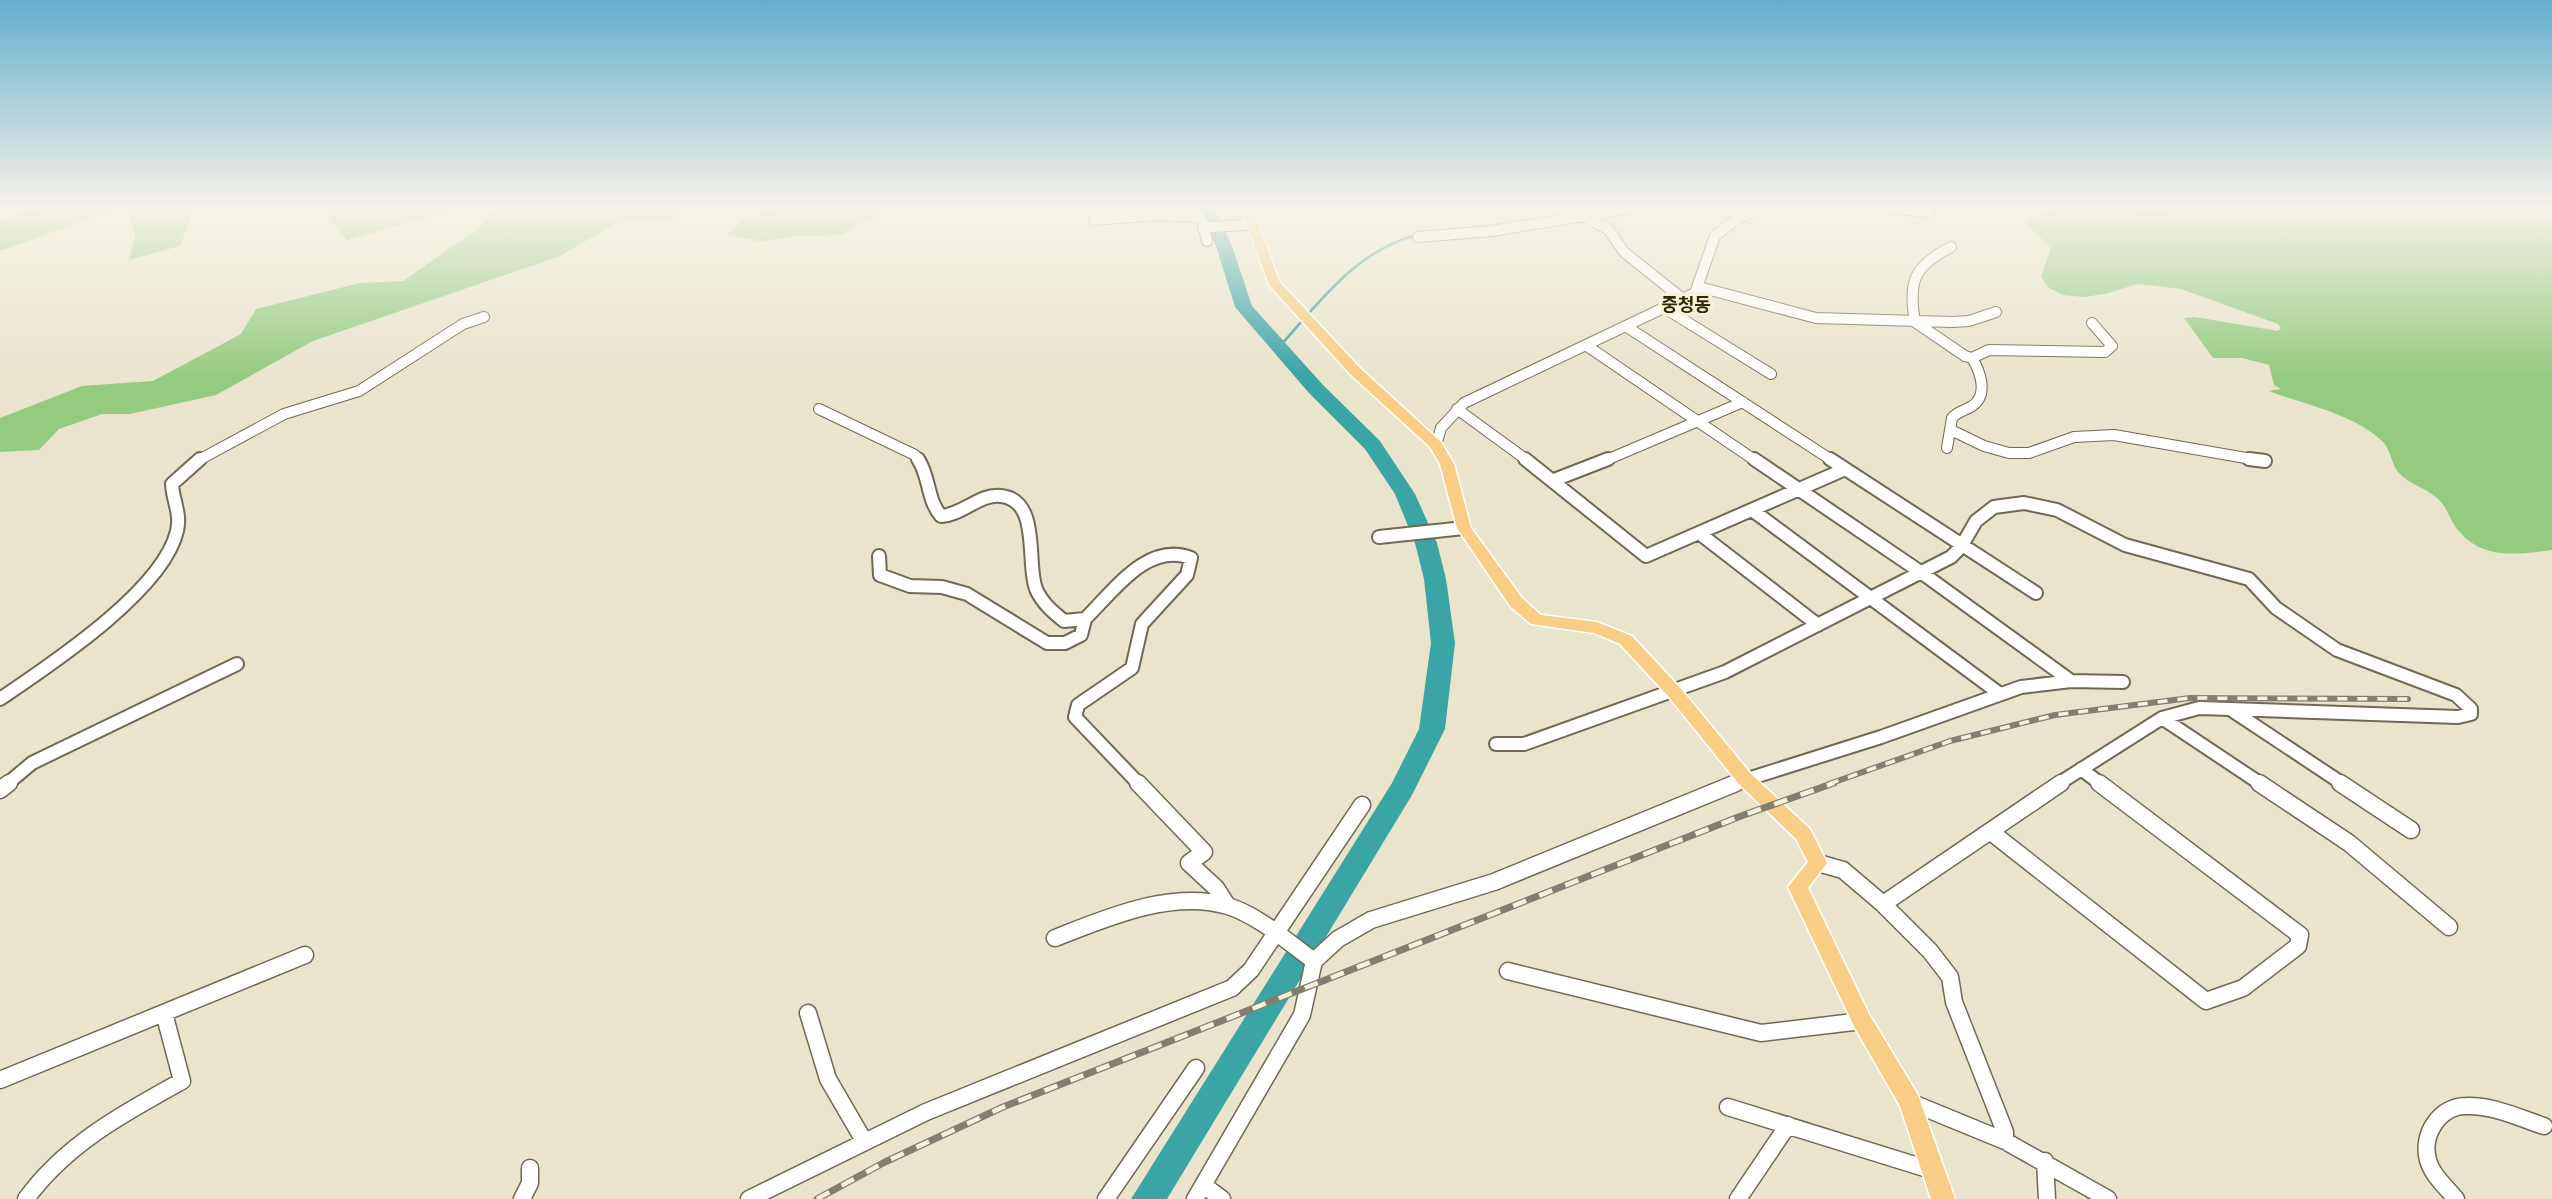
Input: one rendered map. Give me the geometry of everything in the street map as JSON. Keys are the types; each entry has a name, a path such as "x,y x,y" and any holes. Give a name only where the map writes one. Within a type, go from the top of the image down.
{"main road":[{"path":"1264,263 1267,273 1355,371 1436,445 1447,464 1464,528 1504,588 1524,611 1537,620 1615,634 1634,647 1745,779 1805,837 1818,863 1798,887 1862,1021 1910,1102 1943,1199"}],"street":[{"path":"1638,263 1684,300"},
{"path":"1436,445 1441,428 1457,409 1478,395 1684,300 1699,287 1704,263"},
{"path":"1924,263 1915,272 1910,300 1915,322 1972,358 1981,377 1978,399 1950,421 1953,431 1947,448"},
{"path":"1699,287 1816,318 1969,321 1996,313"},
{"path":"1666,309 1771,374"},
{"path":"0,699 66,653 146,583 173,545 179,506 172,493 172,484 193,463 284,414 359,391 463,324 484,317"},
{"path":"1972,358 1989,350 2105,352 2112,346 2092,323"},
{"path":"1627,327 1961,547 2036,593"},
{"path":"1587,346 1922,573 2071,681"},
{"path":"1553,480 1743,402"},
{"path":"820,409 915,455 926,471 934,508 941,516 956,516 984,498 1003,496 1012,499 1032,530 1029,564 1035,589 1045,604 1064,621 1084,619"},
{"path":"1457,409 1553,480 1646,556 1843,470"},
{"path":"1953,431 1986,447 2018,454 2036,451 2065,439 2122,435 2169,442 2219,456 2265,461"},
{"path":"1496,744 1524,744 1675,693 1725,672 1922,573 1961,547 1976,521 1994,507 2024,503 2057,510 2125,545 2249,579 2276,608 2337,650 2456,695 2471,709 2470,714 2458,718 2199,708 2162,718 2081,769 1883,904"},
{"path":"1752,510 2000,694"},
{"path":"1379,537 1406,532 1464,528"},
{"path":"1699,533 1818,625"},
{"path":"880,556 880,575 910,586 943,587 967,594 1047,643 1065,643 1081,635 1084,619 1124,578 1145,563 1167,554 1178,553 1191,558 1191,568 1183,580 1141,625 1132,668 1078,705 1075,717 1204,852 1189,863 1216,888 1227,905 1310,958"},
{"path":"0,790 32,763 108,729 237,664"},
{"path":"1222,1199 1199,1192 1302,1015 1310,958 1371,920 1494,882 1745,779 1881,737 2021,687 2071,681 2123,682"},
{"path":"2230,709 2411,831"},
{"path":"2162,718 2349,843 2449,927"},
{"path":"1991,831 2206,1001 2243,988 2298,946 2300,934 2081,769"},
{"path":"749,1199 824,1157 863,1139 1231,988 1251,970 1277,937 1362,805"},
{"path":"1818,863 1843,870 1883,904 1930,951 1950,977 1954,1002 2005,1132 2005,1142"},
{"path":"1055,938 1142,908 1170,904 1227,905"},
{"path":"0,1080 305,955"},
{"path":"1508,971 1761,1033 1862,1021"},
{"path":"26,1199 47,1174 81,1143 118,1117 181,1081 164,1013"},
{"path":"808,1013 822,1074 838,1105 863,1139"},
{"path":"1106,1199 1159,1118 1196,1068"},
{"path":"1910,1102 2045,1161 2108,1199"},
{"path":"1728,1107 1931,1170"},
{"path":"2456,1199 2437,1177 2427,1158 2429,1135 2437,1118 2453,1107 2473,1107 2544,1126"},
{"path":"1738,1199 1788,1125"},
{"path":"2045,1161 2047,1199"},
{"path":"522,1199 530,1183 530,1168"}],"green space":[{"path":"429,263 540,263 313,341 216,395 130,414 102,414 59,429 39,450 0,452 0,418 82,386 153,381 241,334 256,309 360,283 403,281"},
{"path":"2046,263 2552,263 2552,550 2514,554 2478,547 2458,530 2438,499 2398,472 2381,440 2342,416 2269,391 2281,389 2274,385 2269,365 2242,358 2213,358 2184,318 2195,317 2278,331 2281,328 2278,324 2181,289 2137,284 2084,297 2063,295 2049,288 2041,277"}],"waterway":[{"path":"1148,1199 1403,788 1432,729 1443,643 1435,579 1426,543 1405,494 1373,445 1316,389 1244,307 1230,263"},
{"path":"1279,347 1324,296 1361,263"}],"railway":[{"path":"1829,784 1950,741 2055,715 2190,698 2408,699"},
{"path":"817,1199 885,1162 1003,1107 1741,816 1834,783"}],"district":[{"name":"중청동","path":"1686,305"}]}
